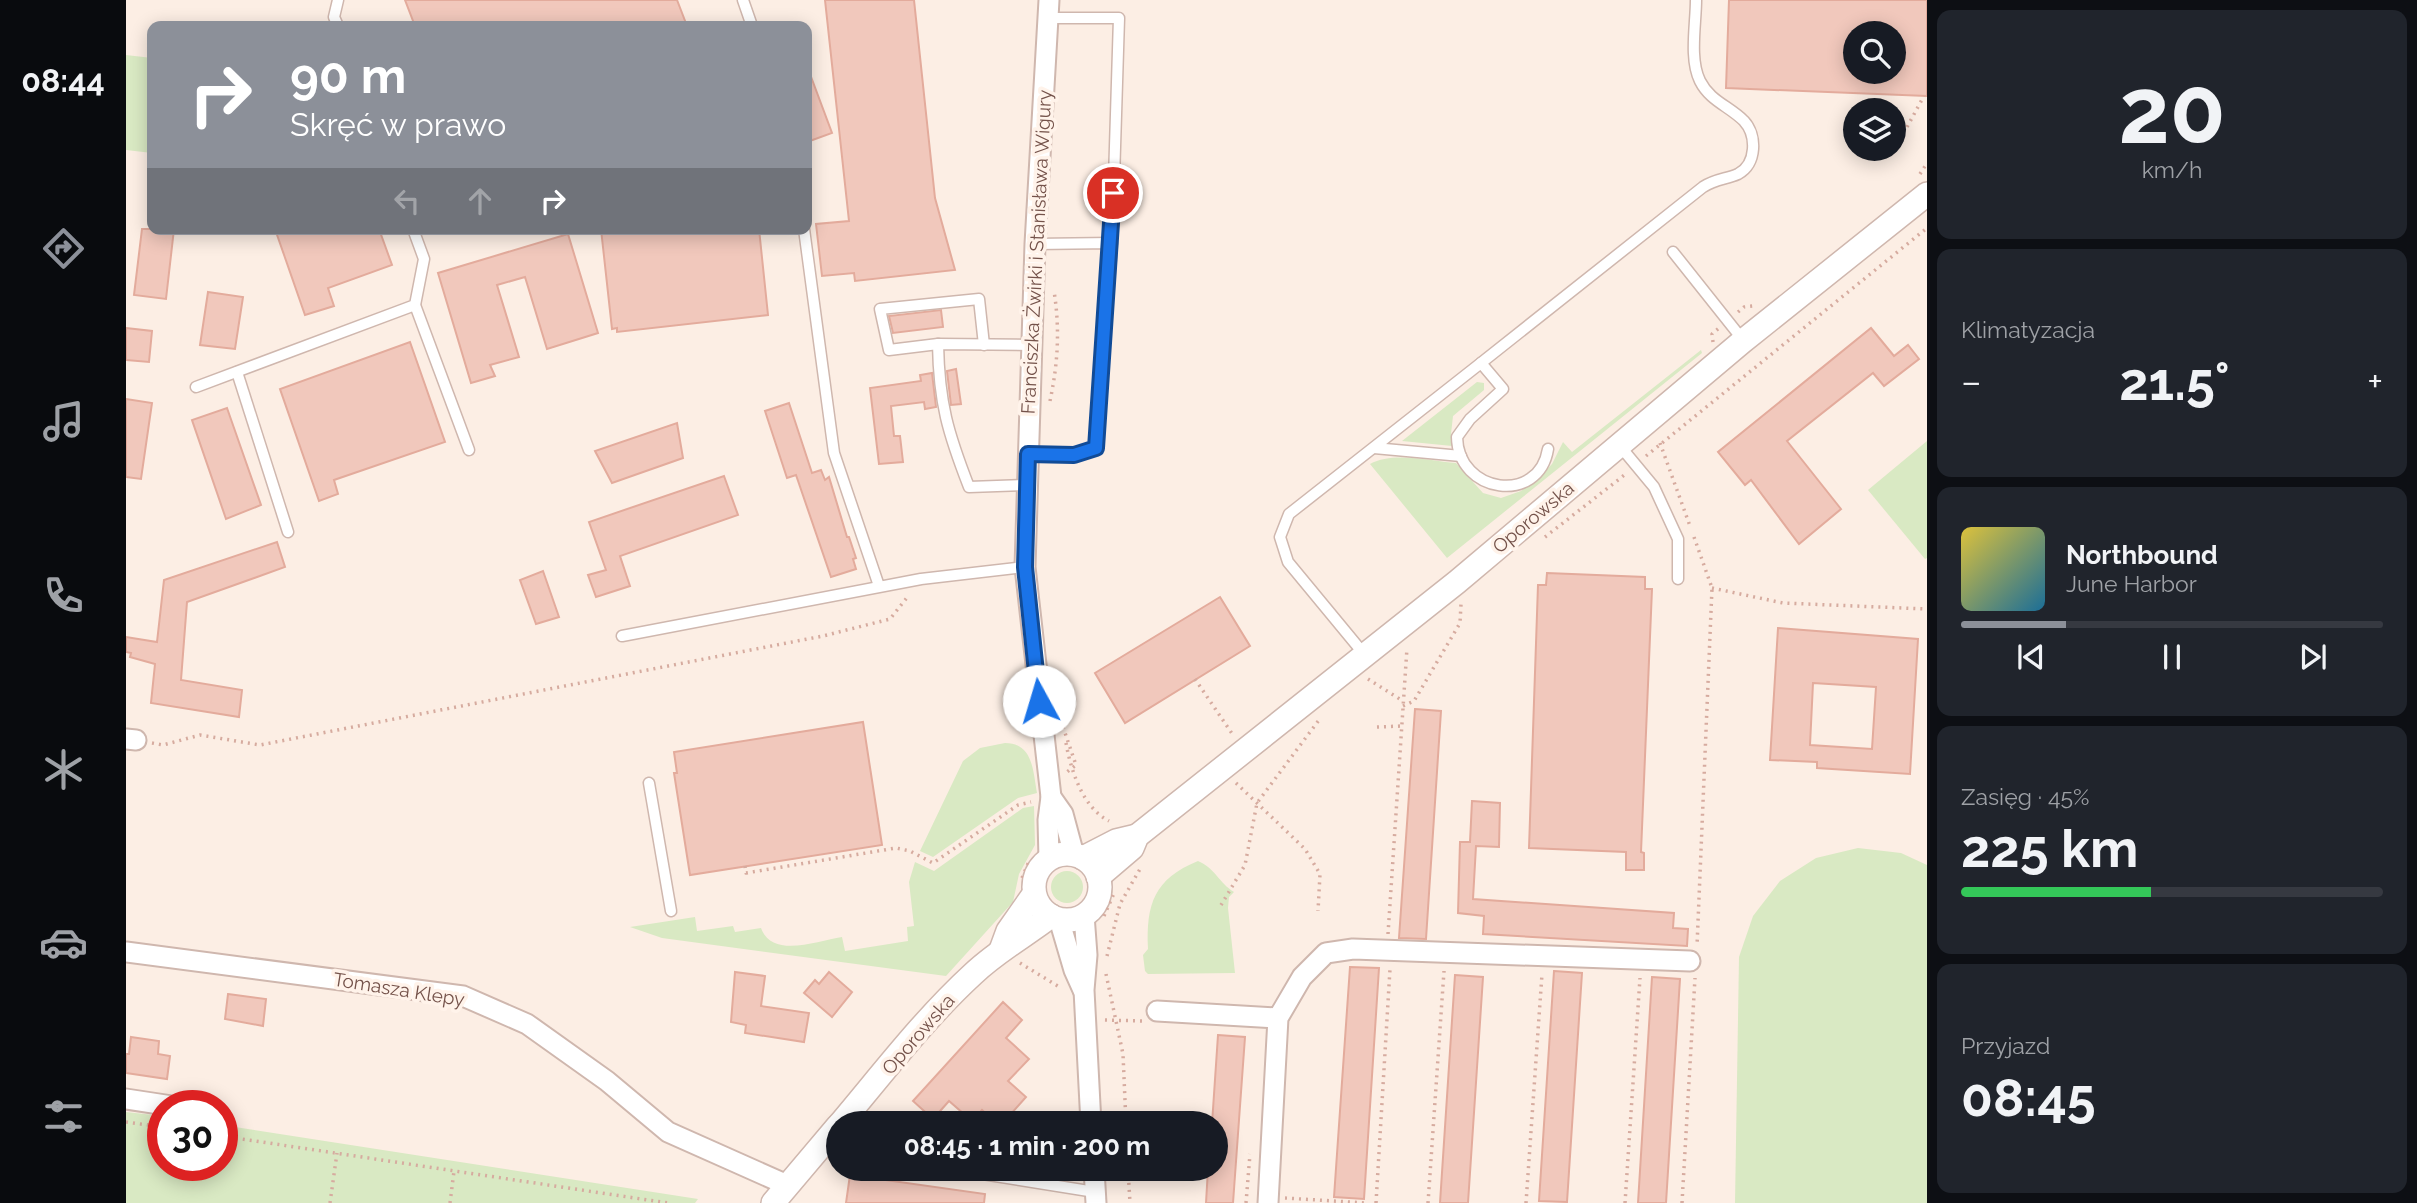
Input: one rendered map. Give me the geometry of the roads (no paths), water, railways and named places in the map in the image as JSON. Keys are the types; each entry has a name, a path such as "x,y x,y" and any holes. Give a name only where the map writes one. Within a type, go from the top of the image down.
{"street":[{"name":"Franciszka Żwirki i Stanisława Wigury","path":"1042,855 1051,797 1025,567 1035,244 1049,9"},
{"name":"Oporowska","path":"1079,856 1131,840 1364,665 1923,187"},
{"name":"Franciszka Żwirki i Stanisława Wigury","path":"1051,797 1063,814 1079,856"},
{"name":"Oporowska","path":"1107,883 1131,840"},
{"path":"1075,991 1087,955 1091,919 1098,895 1107,883 1079,856 1042,855 1027,891 1040,907 1055,918 1091,919"},
{"name":"Oporowska","path":"1008,955 1008,931 1027,891"},
{"name":"Oporowska","path":"851,1111 946,1000 1008,955 1019,942 1055,918"},
{"path":"1055,918 1073,970 1089,1111"},
{"path":"1268,1200 1278,1018 1302,977 1326,953 1342,950 1690,962"},
{"name":"Tomasza Klepy","path":"126,952 463,996 527,1024 607,1081 668,1132 788,1185"},
{"path":"1155,1016 1278,1018"},
{"path":"126,1099 147,1102"},
{"name":"Oporowska","path":"773,1203 826,1140"}],"lane":[{"path":"336,21 334,17 338,0"},
{"path":"743,0 750,21"},
{"path":"1364,665 1288,562 1280,537 1289,514 1703,187 1721,177 1739,173 1746,167 1754,145 1748,127 1711,97 1697,75 1696,0"},
{"path":"1028,454 1074,455 1096,448 1112,243 1119,18 1049,9"},
{"path":"415,235 425,259 415,305 469,450"},
{"path":"805,235 834,453 879,586"},
{"path":"1035,244 1112,243"},
{"path":"1673,252 1743,341"},
{"path":"984,345 979,299 880,309 889,350 937,344 984,345 1031,345"},
{"path":"196,387 415,305"},
{"path":"937,344 939,396 952,444 969,486 1026,485"},
{"path":"1481,363 1503,389 1457,437 1461,456 1482,482 1496,488 1509,486 1537,473 1545,463 1548,449"},
{"path":"237,372 288,532"},
{"path":"1619,446 1654,487 1678,539 1678,579"},
{"path":"1374,448 1461,456"},
{"path":"622,636 879,586 1025,567"},
{"path":"649,783 671,911"},
{"path":"1011,1181 1095,1198"}]}
